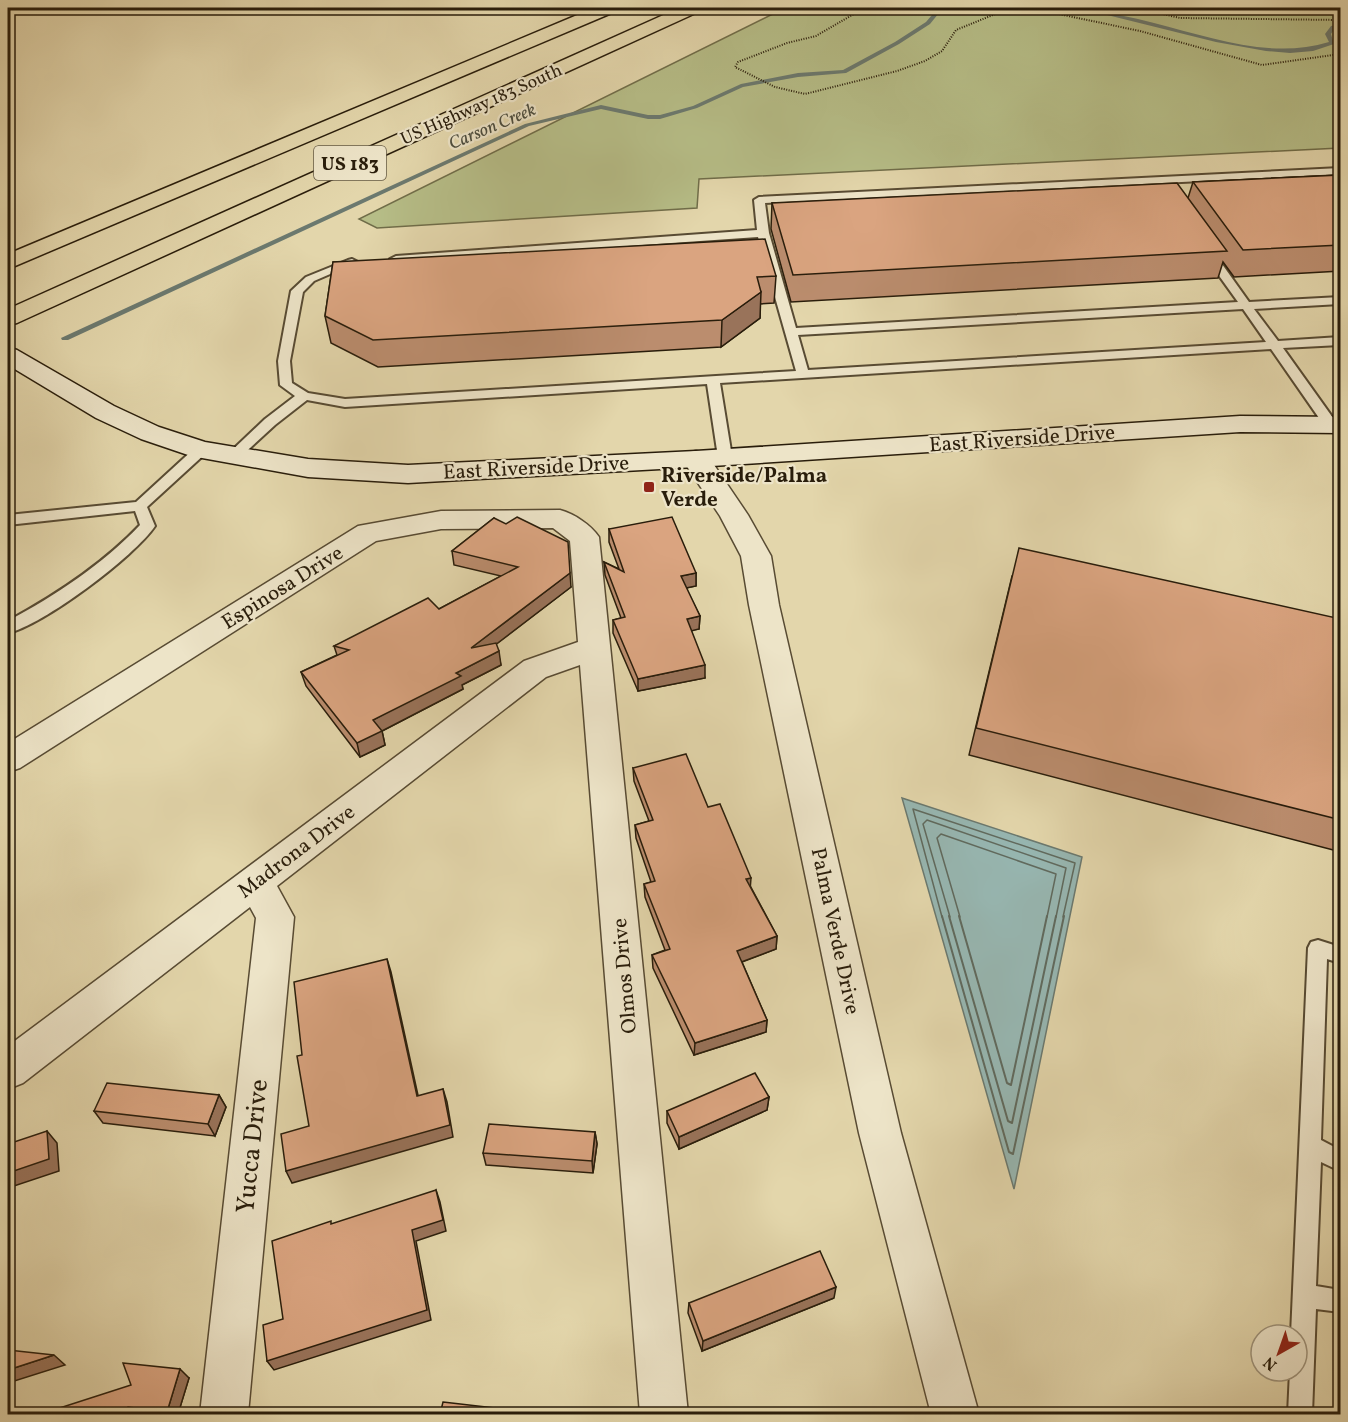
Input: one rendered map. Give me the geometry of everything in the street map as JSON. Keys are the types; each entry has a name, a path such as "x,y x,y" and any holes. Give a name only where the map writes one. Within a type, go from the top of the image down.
{"highway":[{"name":"US Highway 183 South","path":"8,262 608,8"},
{"name":"US Highway 183 South","path":"8,318 692,8"}],"street":[{"name":"East Riverside Drive","path":"8,355 105,412 150,433 201,450 308,468 408,474 711,458 1240,424 1336,425"},
{"name":"Palma Verde Drive","path":"711,458 734,515 756,556 764,605 880,1133 955,1414"},
{"name":"Espinosa Drive","path":"8,759 368,533 441,520 560,519 584,537"},
{"name":"Olmos Drive","path":"584,537 664,1414"},
{"name":"Madrona Drive","path":"8,1070 535,669 594,648"},
{"name":"Yucca Drive","path":"224,1414 275,917 256,882"}],"lane":[{"path":"803,375 763,233 759,200 1341,171"},
{"path":"1157,180 1168,196"},
{"path":"388,259 763,233"},
{"path":"1200,240 1275,346 1336,425"},
{"path":"365,261 334,267 310,279 297,291 284,361 286,385 304,396 345,403 1341,342"},
{"path":"790,332 1341,300"},
{"path":"711,458 712,381"},
{"path":"233,456 270,422 304,396"},
{"path":"8,520 140,506 201,450"},
{"path":"8,628 62,598 103,570 130,546 148,526 140,506"},
{"path":"1300,1414 1318,948 1341,955"},
{"path":"1310,1145 1341,1161"},
{"path":"1304,1296 1341,1302"}],"path":[{"path":"864,8 816,36 787,43 738,62 735,67 775,87 805,94 925,61 942,51 956,30 1010,8"},
{"path":"1030,8 1168,39 1262,65 1341,54"},
{"path":"1137,8 1180,18 1341,20"}],"green space":[{"path":"785,8 1340,9 1340,148 699,179 697,208 377,228 359,219"}],"water":[{"path":"902,798 1082,857 1014,1189"}],"building":[{"path":"1341,175 1341,245 1243,250 1193,182"},
{"path":"1177,183 1227,251 793,275 772,203"},
{"path":"765,239 776,276 757,277 761,292 722,320 373,340 325,316 333,262"},
{"path":"517,517 568,542 570,573 471,648 496,643 499,651 456,673 461,676 373,720 382,731 357,743 301,672 349,650 334,646 428,598 439,609 518,567 452,551 494,518 506,524"},
{"path":"672,517 696,573 681,576 700,616 687,619 705,665 638,679 613,620 625,617 604,562 624,572 609,529"},
{"path":"1019,548 1341,619 1341,820 976,728"},
{"path":"686,754 708,807 720,804 751,878 746,879 777,936 737,951 767,1020 695,1043 652,955 670,949 644,884 655,881 635,825 653,820 633,768"},
{"path":"387,959 417,1096 443,1089 450,1125 286,1171 281,1134 309,1126 297,1056 302,1055 294,982"},
{"path":"755,1073 769,1097 679,1137 667,1111"},
{"path":"107,1083 219,1095 208,1124 94,1111"},
{"path":"489,1124 595,1132 592,1161 483,1153"},
{"path":"47,1131 49,1159 8,1173 8,1144"},
{"path":"436,1190 443,1220 412,1230 427,1310 267,1361 263,1325 283,1319 272,1241"},
{"path":"1341,1193 1341,1255 1340,1255"},
{"path":"820,1251 836,1287 703,1341 689,1303"},
{"path":"8,1350 54,1355 8,1370"},
{"path":"123,1363 180,1369 167,1412 128,1407 126,1414 41,1414 131,1385"},
{"path":"443,1402 547,1414 440,1414"}],"waterway":[{"name":"Carson Creek","path":"65,338 527,125 601,107 648,117 660,117 695,107 741,86 798,75 844,72 928,23 940,8"},
{"name":"Carson Creek","path":"1082,8 1266,50 1313,49 1332,43 1328,34 1333,27 1340,26"}],"place":[{"name":"Riverside/Palma Verde","path":"649,487"}]}
